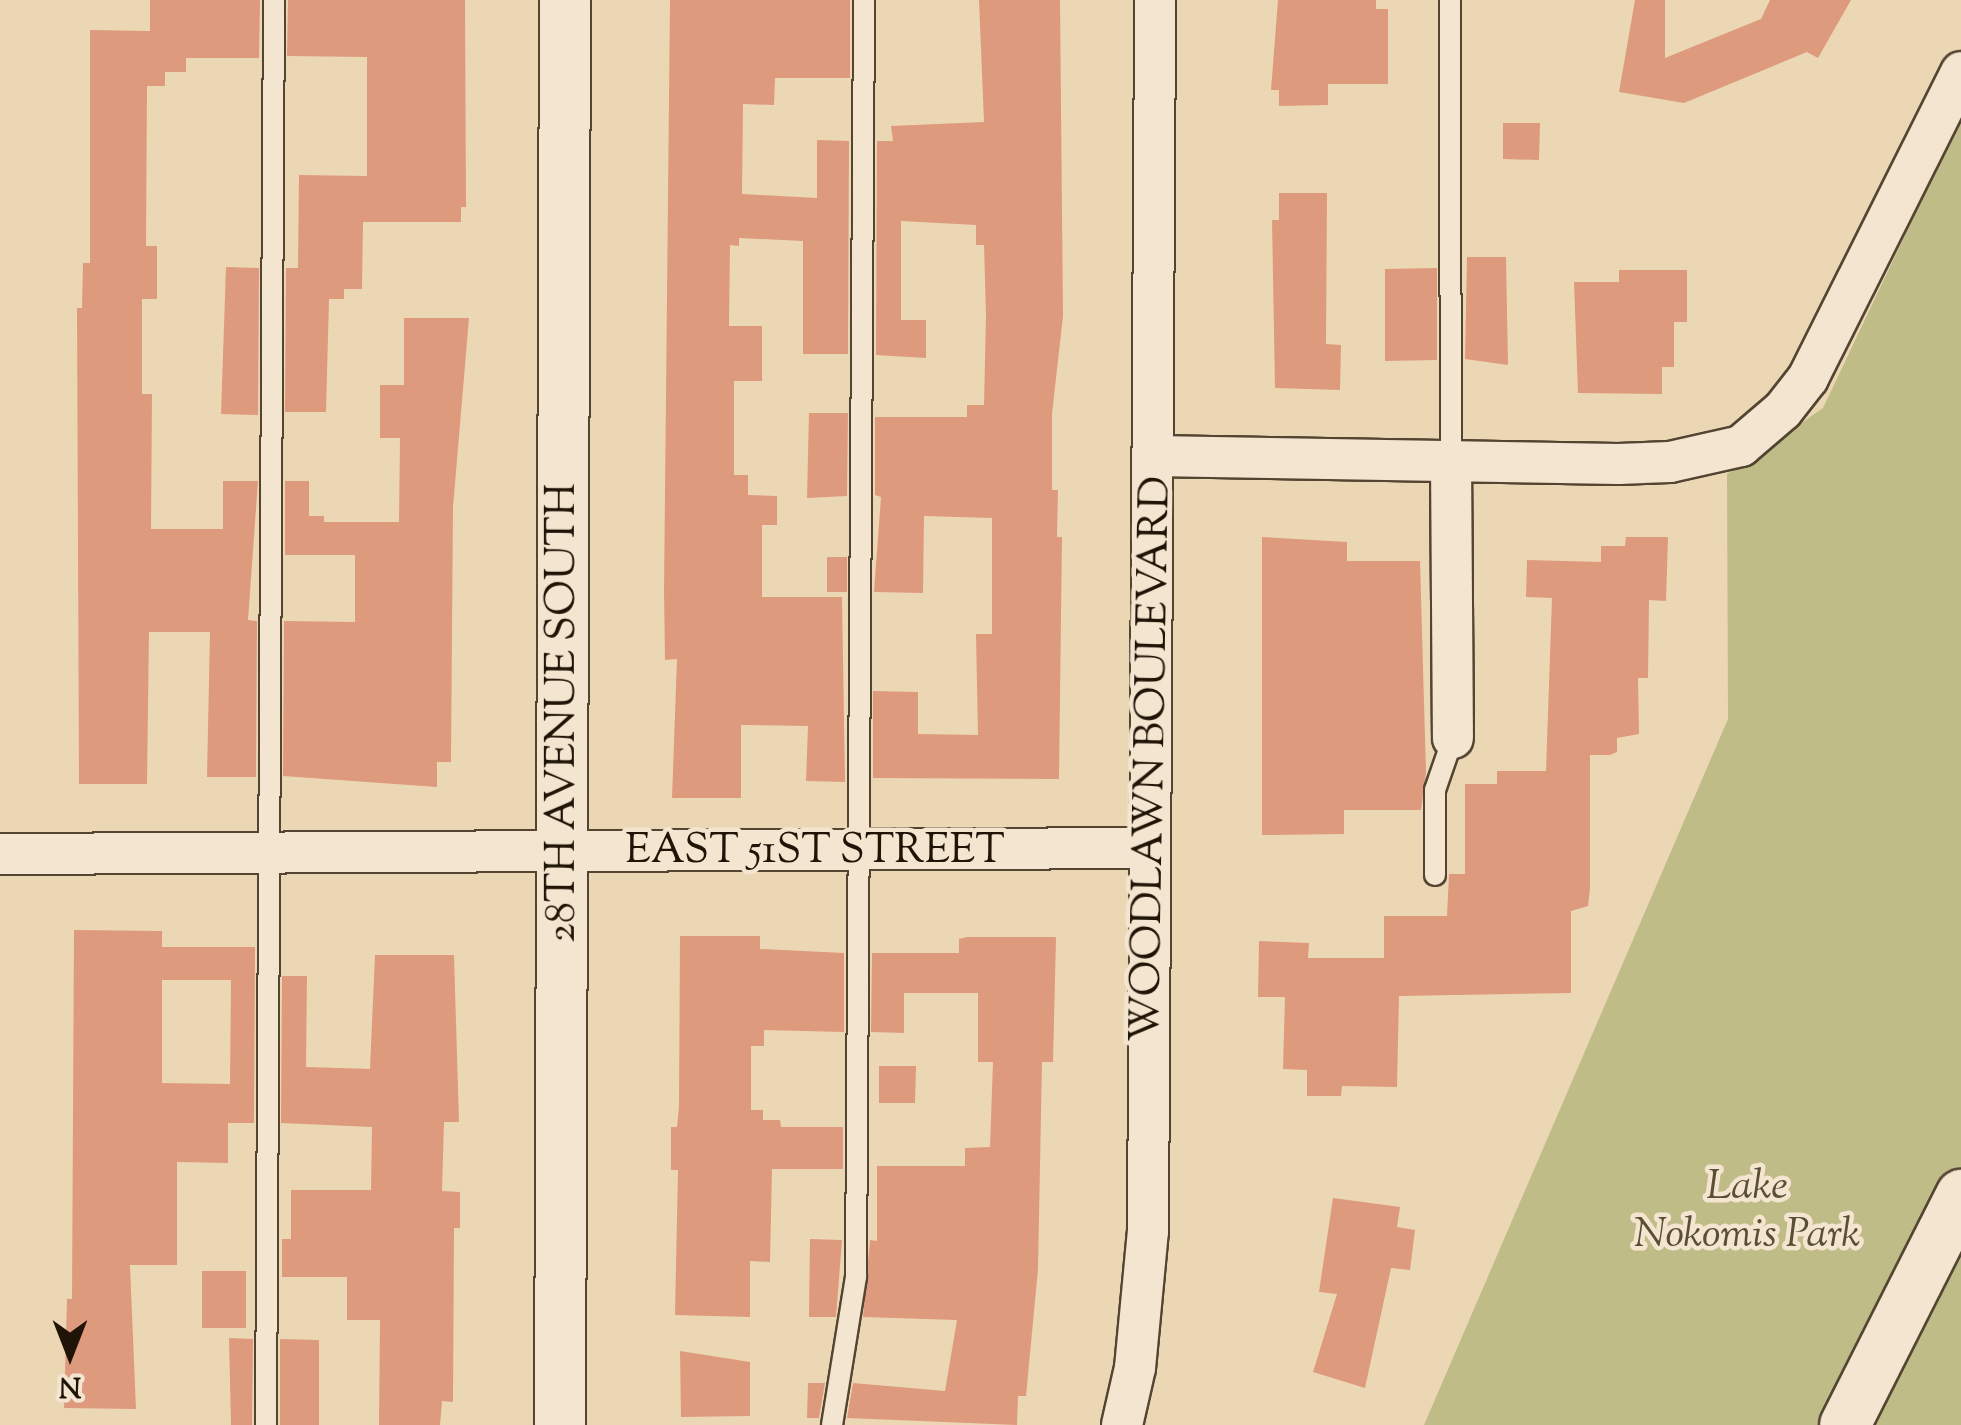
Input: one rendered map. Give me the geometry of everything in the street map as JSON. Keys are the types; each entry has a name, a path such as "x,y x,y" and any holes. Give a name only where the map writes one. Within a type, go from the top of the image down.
{"street":[{"name":"28TH AVENUE SOUTH","path":"560,1425 566,0"},
{"path":"1154,456 1156,0"},
{"name":"WOODLAWN BOULEVARD","path":"1122,1425 1135,1368 1148,1231 1154,456 1670,462 1715,455 1753,437 1783,410 1826,346 1961,72"},
{"path":"1451,460 1452,738"},
{"name":"EAST 51ST STREET","path":"0,854 1150,848"},
{"path":"1845,1425 1961,1195"}],"lane":[{"path":"266,1425 274,0"},
{"path":"832,1425 856,1277 863,849 864,0"},
{"path":"1450,0 1451,460"},
{"path":"1436,875 1436,790 1452,738"}],"green space":[{"name":"Lake Nokomis Park","path":"1961,117 1961,1425 1424,1425 1728,719 1727,474 1823,408"}],"building":[{"path":"150,0 260,0 259,58 186,58 186,72 165,72 165,86 147,86 146,246 157,246 157,299 142,299 142,394 152,394 151,529 223,529 223,481 258,481 248,620 257,621 256,777 207,777 210,632 149,632 147,784 79,784 77,308 82,308 83,263 90,263 90,30 150,31"},
{"path":"288,0 465,0 466,207 461,207 461,222 363,222 362,289 344,289 344,299 329,299 326,412 285,412 286,268 298,268 299,175 367,176 367,57 287,56"},
{"path":"670,0 850,0 850,78 775,78 774,105 743,104 742,194 817,198 817,140 849,141 848,354 803,354 803,241 739,238 739,246 730,245 729,326 762,326 762,381 734,381 734,475 748,475 748,495 777,496 777,525 762,525 762,597 842,597 845,782 806,781 808,726 741,725 741,798 672,798 677,659 665,660 664,592"},
{"path":"979,0 1060,0 1063,316 1052,414 1052,490 1058,490 1057,537 1062,537 1059,779 873,778 873,691 918,692 918,734 978,735 976,634 992,634 992,518 924,516 923,593 874,592 881,497 875,495 875,417 967,417 967,405 984,405 986,315 984,245 976,245 976,225 901,221 901,320 926,320 926,358 876,355 877,141 893,141 891,126 984,122"},
{"path":"1278,0 1376,0 1376,9 1388,9 1388,84 1328,84 1328,105 1279,106 1279,90 1271,90"},
{"path":"1635,0 1665,0 1665,58 1761,19 1770,0 1851,0 1818,58 1807,52 1684,103 1619,92"},
{"path":"1503,123 1540,123 1539,160 1503,159"},
{"path":"1279,193 1327,193 1326,344 1341,345 1340,390 1275,388 1272,220 1279,220"},
{"path":"1467,257 1506,257 1508,365 1465,359"},
{"path":"226,267 259,268 258,415 221,414"},
{"path":"1437,268 1437,360 1385,361 1385,269"},
{"path":"1619,270 1687,270 1687,322 1674,322 1674,367 1662,367 1662,394 1578,393 1574,282 1619,282"},
{"path":"404,318 469,318 453,507 451,762 437,762 437,787 283,776 284,621 355,622 355,555 285,555 285,481 309,481 309,516 324,516 324,522 399,522 400,438 380,438 380,385 404,385"},
{"path":"809,413 848,413 847,496 807,498"},
{"path":"1262,537 1347,542 1347,561 1420,561 1426,773 1421,810 1344,810 1344,834 1262,835"},
{"path":"1626,537 1668,537 1666,601 1649,600 1648,678 1638,678 1639,734 1617,738 1617,752 1610,755 1590,755 1590,888 1588,906 1571,911 1571,993 1399,996 1397,1087 1342,1086 1341,1096 1307,1096 1307,1070 1283,1069 1285,997 1258,997 1259,941 1309,943 1308,958 1384,958 1384,916 1447,916 1449,874 1465,874 1465,784 1497,784 1497,771 1546,771 1552,598 1526,597 1527,560 1601,562 1601,546 1625,546"},
{"path":"827,557 847,557 847,592 827,592"},
{"path":"74,930 162,931 162,947 255,947 254,1123 228,1123 228,1163 177,1162 177,1265 130,1265 136,1409 64,1408 67,1299 72,1299","holes":["162,980 231,980 230,1084 162,1083"]},
{"path":"680,936 760,936 760,949 844,953 844,1032 764,1030 764,1046 751,1046 751,1110 763,1110 763,1120 780,1120 781,1127 843,1127 843,1169 772,1169 770,1262 750,1261 750,1317 675,1315 678,1170 671,1170 671,1127 677,1127 679,1106"},
{"path":"1056,937 1053,1062 1042,1062 1038,1269 1026,1396 1018,1396 1017,1425 847,1418 853,1383 945,1391 957,1320 863,1317 870,1240 877,1241 877,1166 965,1166 965,1148 990,1147 993,1062 978,1062 978,993 904,993 904,1033 871,1032 872,953 959,953 959,939"},
{"path":"375,955 454,955 459,1122 444,1122 442,1191 460,1192 460,1228 454,1228 453,1402 442,1401 440,1425 379,1425 380,1320 347,1320 347,1277 282,1277 282,1239 291,1239 291,1190 371,1190 372,1127 281,1123 282,976 307,976 306,1067 370,1069"},
{"path":"879,1066 916,1066 915,1103 879,1103"},
{"path":"1333,1198 1400,1207 1397,1227 1415,1230 1410,1270 1391,1268 1365,1388 1313,1372 1337,1294 1319,1292"},
{"path":"810,1239 842,1240 836,1317 809,1317"},
{"path":"202,1271 246,1271 246,1328 202,1328"},
{"path":"229,1338 253,1339 252,1425 231,1425"},
{"path":"280,1339 319,1340 319,1425 280,1425"},
{"path":"680,1351 750,1362 750,1416 681,1417"},
{"path":"808,1383 825,1383 819,1418 807,1418"}]}
